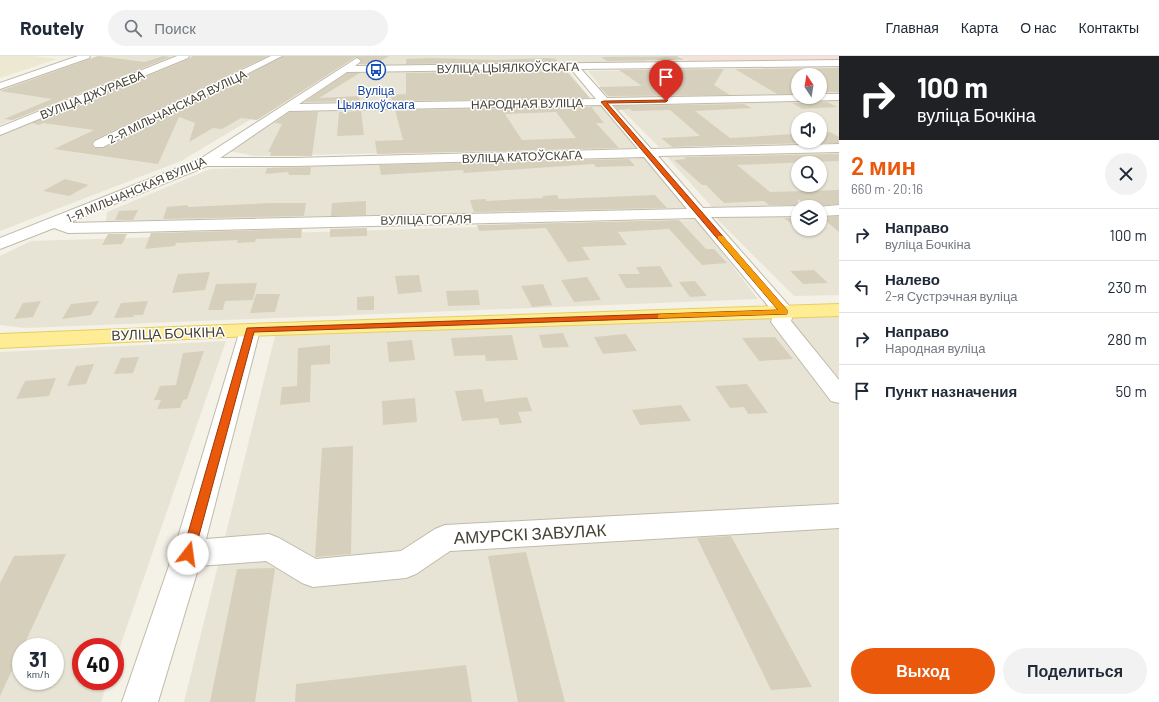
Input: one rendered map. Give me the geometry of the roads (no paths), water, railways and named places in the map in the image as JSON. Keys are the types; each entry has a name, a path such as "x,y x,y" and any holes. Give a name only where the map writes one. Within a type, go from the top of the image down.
{"main road":[{"name":"ВУЛІЦА БОЧКІНА","path":"1,342 250,330 839,310"}],"street":[{"path":"63,56 64,58 77,59"},
{"path":"0,86 86,56"},
{"name":"ВУЛІЦА ДЖУРАЕВА","path":"0,131 185,56"},
{"name":"2-Я МІЛЬЧАНСКАЯ ВУЛІЦА","path":"99,144 278,56"},
{"name":"1-Я МІЛЬЧАНСКАЯ ВУЛІЦА","path":"0,244 205,162 365,56"},
{"path":"643,56 655,66"},
{"name":"ВУЛІЦА ЦЫЯЛКОЎСКАГА","path":"346,69 655,66 839,62"},
{"path":"574,67 784,312 781,322 839,395"},
{"name":"НАРОДНАЯ ВУЛІЦА","path":"286,108 839,97"},
{"name":"ВУЛІЦА КАТОЎСКАГА","path":"205,162 295,162 839,148"},
{"path":"827,211 839,210"},
{"name":"ВУЛІЦА ГОГАЛЯ","path":"55,223 68,228 111,228 503,217 791,211"},
{"path":"140,702 188,554 250,330"},
{"name":"АМУРСКІ ЗАВУЛАК","path":"188,554 269,547 313,573 406,564 446,538 839,516"}],"place":[{"name":"Вуліца Цыялкоўскага","path":"376,70"}]}
